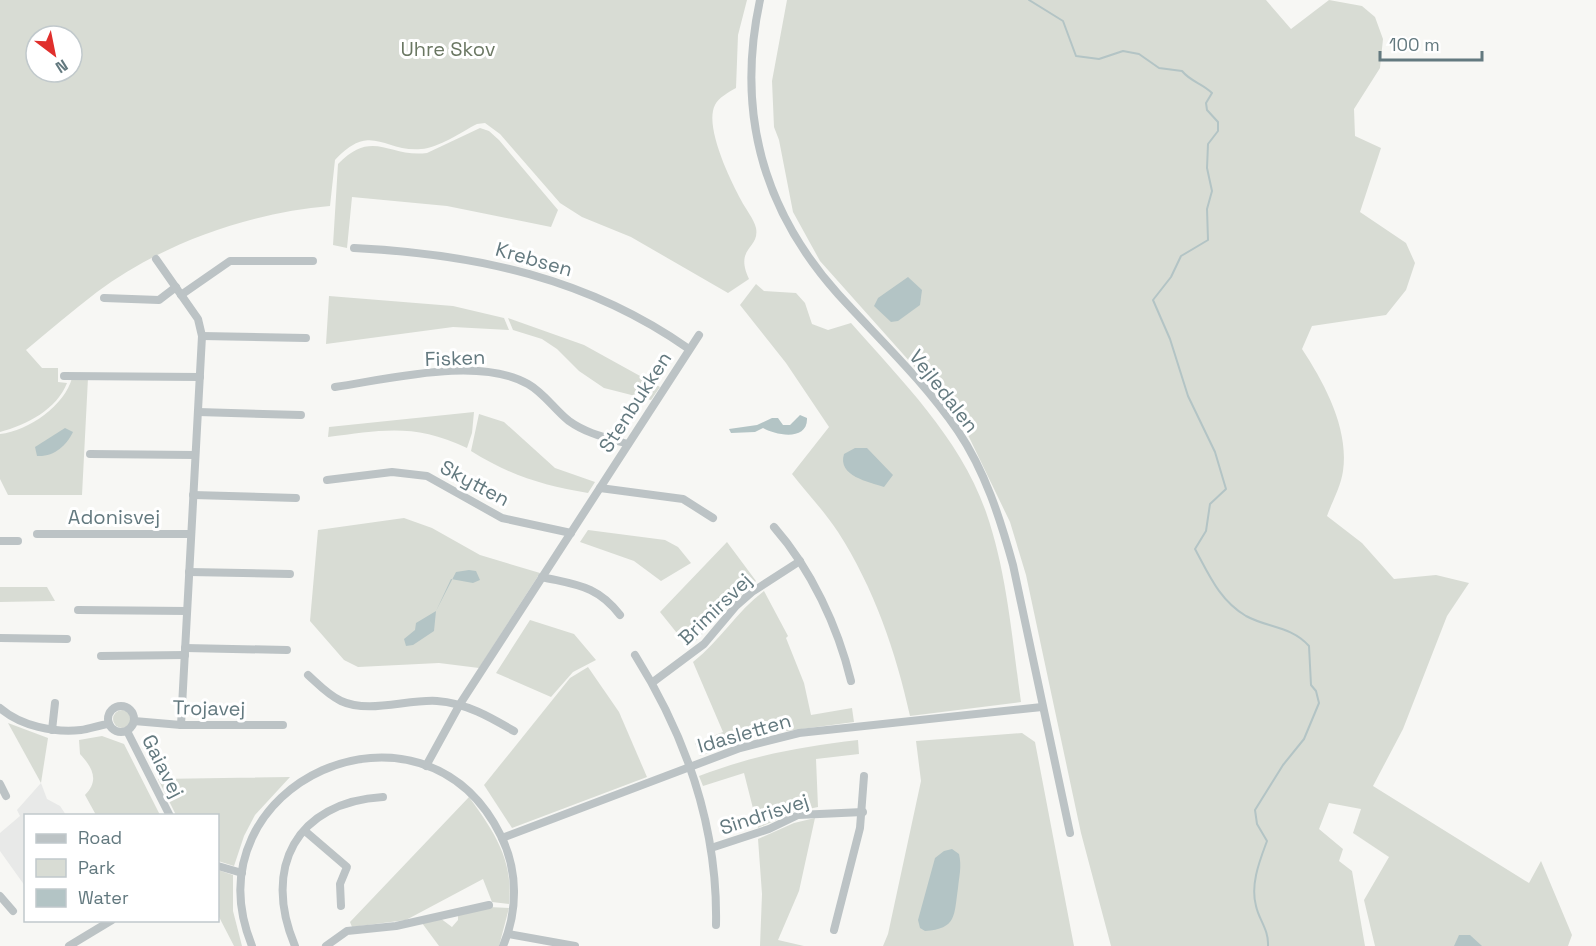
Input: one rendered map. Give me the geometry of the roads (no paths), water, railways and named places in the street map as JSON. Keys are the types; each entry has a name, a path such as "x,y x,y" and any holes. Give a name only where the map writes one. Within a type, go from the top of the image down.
{"street":[{"name":"Vejledalen","path":"760,0 751,57 750,92 758,146 773,195 792,231 818,270 935,400 977,463 1003,529 1013,565 1070,833"},
{"name":"Krebsen","path":"354,248 455,256 517,269 589,294 632,315 689,349"},
{"path":"156,260 198,319 202,336 181,725"},
{"path":"104,298 159,300 230,261 313,261"},
{"name":"Stenbukken","path":"426,766 460,704 699,335"},
{"path":"202,336 306,338"},
{"name":"Fisken","path":"335,387 455,371 498,373 531,385 582,430 628,444"},
{"path":"64,376 200,376"},
{"path":"198,412 301,415"},
{"path":"90,454 195,455"},
{"name":"Skytten","path":"327,480 392,472 418,474 443,484 480,508 502,518 571,533"},
{"path":"600,488 683,499 713,518"},
{"path":"193,495 296,498"},
{"path":"774,527 800,561 828,616 851,681"},
{"name":"Adonisvej","path":"37,534 191,534"},
{"path":"0,541 18,541"},
{"name":"Brimirsvej","path":"653,682 704,644 736,606 752,592 800,561"},
{"path":"189,572 290,573"},
{"path":"542,577 580,584 600,594 620,615"},
{"path":"78,610 187,610"},
{"path":"0,638 67,639"},
{"path":"101,656 287,650"},
{"path":"635,656 653,682 691,766"},
{"path":"308,675 330,695 351,705 413,701 460,704 488,715 514,731"},
{"path":"52,730 55,703"},
{"path":"119,706 131,710 134,721 127,731 118,732 109,724 110,713 119,706"},
{"name":"Idasletten","path":"502,838 750,745 799,733 1042,707"},
{"path":"0,708 26,723 52,730 84,730 109,724"},
{"name":"Trojavej","path":"134,721 181,725 283,725"},
{"name":"Gaiavej","path":"127,731 169,814"},
{"path":"252,946 242,914 242,873 251,844 264,817 292,787 312,773 346,760 366,757 406,760 426,766 450,778 469,792 491,818 502,838 513,883 513,906 508,934 503,946"},
{"name":"Sindrisvej","path":"691,766 711,848 716,925"},
{"path":"834,930 850,878 863,812 864,776"},
{"path":"0,784 6,795"},
{"path":"295,946 281,902 282,886 291,850 305,831 330,809 347,802 383,797"},
{"name":"Sindrisvej","path":"711,848 769,829 798,815 863,812"},
{"path":"305,831 347,867 340,884 341,906"},
{"path":"219,866 242,873"},
{"path":"0,896 13,911"},
{"path":"326,946 347,932 396,926 489,905"},
{"path":"69,946 110,922"},
{"path":"508,934 561,946 575,946"}],"water":[{"path":"908,277 922,290 920,305 898,321 891,322 874,306 878,298"},
{"path":"800,415 807,418 806,426 797,434 775,433 763,428 755,432 731,433 729,429 757,425 772,418 778,418 783,425 790,425"},
{"path":"65,428 73,432 63,446 49,455 37,456 35,447"},
{"path":"855,448 867,448 893,475 884,487 856,477 845,468 844,454"},
{"path":"469,570 476,571 480,580 473,583 452,579 456,572"},
{"path":"436,611 434,631 413,645 406,646 404,639 415,630 416,623"},
{"path":"952,849 959,854 960,863 954,913 948,924 935,930 925,931 920,928 918,920 935,858 944,851"},
{"path":"1459,935 1470,935 1482,946 1454,946"}],"waterway":[{"path":"1029,0 1063,21 1076,56 1099,59 1123,51 1139,54 1159,68 1182,71 1212,93 1206,103 1207,110 1218,122 1218,131 1208,144 1207,168 1212,191 1207,209 1208,240 1181,256 1171,277 1153,300 1170,339 1188,396 1215,452 1226,489 1210,504 1206,531 1195,549 1216,587 1237,610 1254,620 1287,631 1302,639 1309,646 1311,685 1316,691 1319,703 1304,739 1283,765 1255,810 1257,824 1267,841 1257,872 1254,898 1267,935 1268,946"}],"park label":[{"name":"Uhre Skov","path":"448,49"}]}
